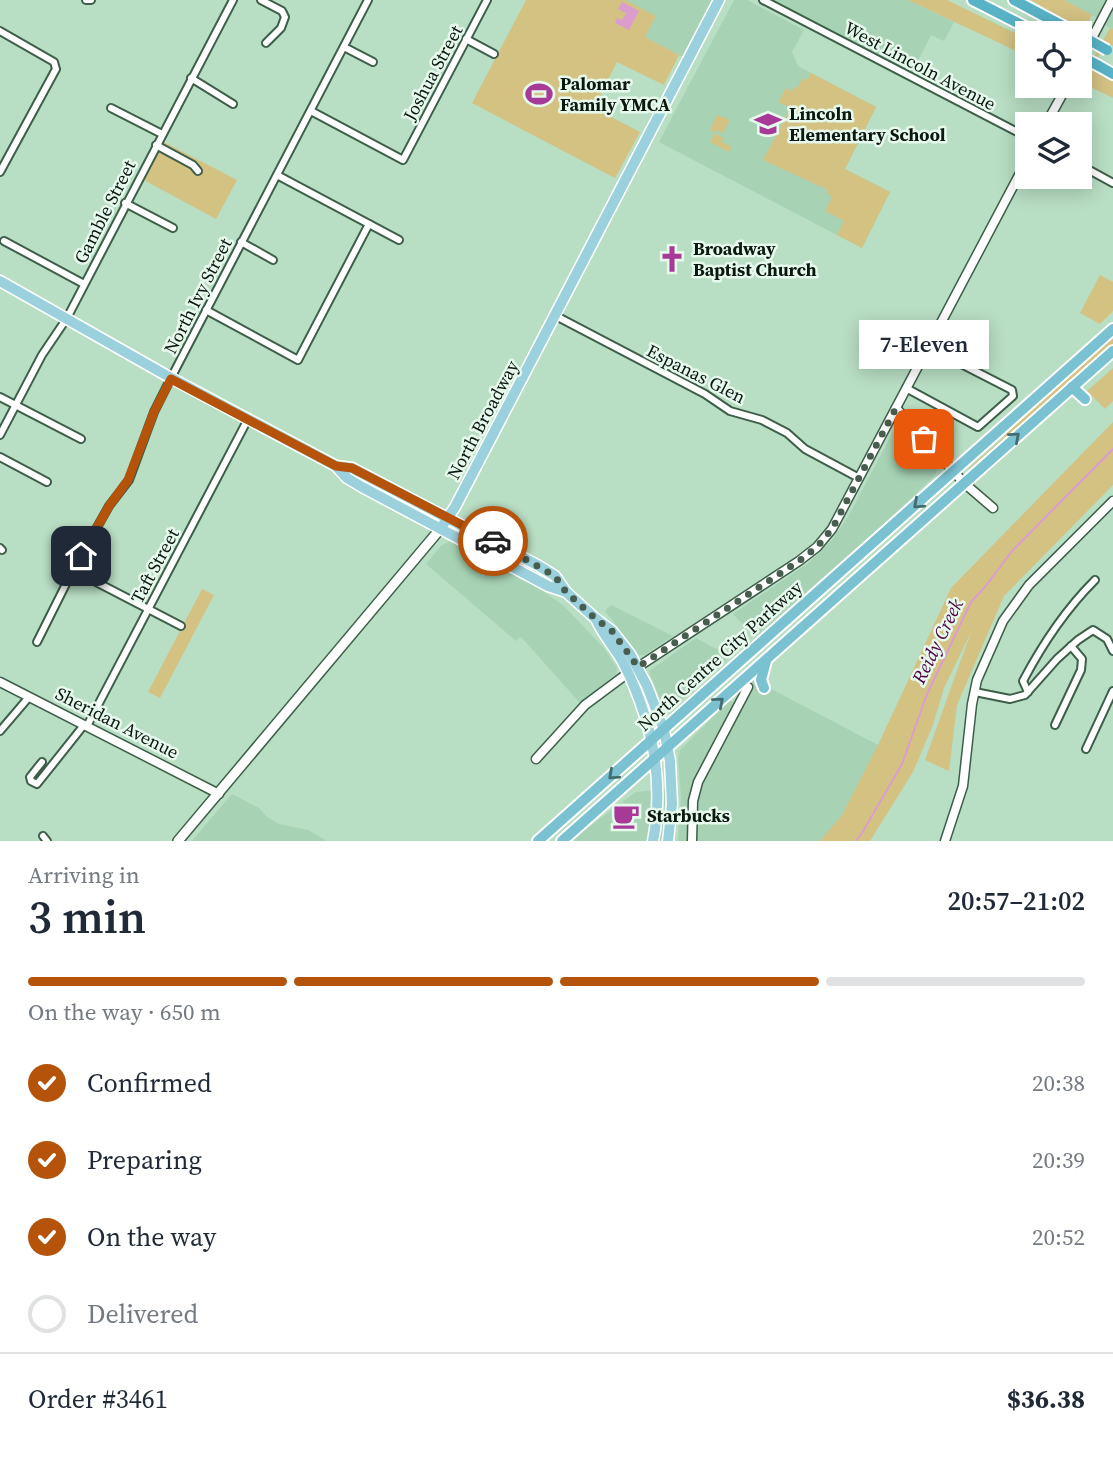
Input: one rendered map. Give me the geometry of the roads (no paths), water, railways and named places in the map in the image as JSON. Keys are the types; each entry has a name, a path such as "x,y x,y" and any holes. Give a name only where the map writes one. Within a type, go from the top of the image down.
{"highway":[{"path":"973,0 1015,22"},
{"path":"1014,0 1053,21"},
{"path":"1092,42 1110,52"},
{"path":"1092,63 1113,74"},
{"name":"North Centre City Parkway","path":"538,841 1113,329"},
{"name":"North Centre City Parkway","path":"562,841 667,747 764,666 1113,351"},
{"path":"1072,387 1085,399"},
{"path":"748,687 764,666"},
{"path":"764,666 761,680 764,688"}],"main road":[{"name":"North Broadway","path":"178,841 441,528 556,316 719,0"},
{"path":"0,281 171,379 336,466 347,478 548,586 566,592"},
{"path":"336,466 352,468 539,566 555,576 566,592 612,631 638,667 664,730 672,792 668,841"},
{"path":"596,619 628,673 643,706 652,740 657,802 653,841"}],"street":[{"name":"Gamble Street","path":"0,435 42,355 67,318 233,0"},
{"path":"261,0 282,11 285,17 281,28 266,43"},
{"name":"North Ivy Street","path":"37,642 73,570 109,506 128,480 154,412 368,0"},
{"name":"Joshua Street","path":"311,111 403,160 487,0"},
{"name":"West Lincoln Avenue","path":"763,0 1015,131"},
{"path":"1092,37 1112,0"},
{"path":"0,31 54,62 56,69 0,172"},
{"path":"466,39 495,54"},
{"path":"344,47 373,62"},
{"path":"191,78 233,104"},
{"path":"111,108 162,134"},
{"path":"156,145 193,164 198,172"},
{"path":"1092,172 1113,183"},
{"path":"277,175 399,240"},
{"path":"638,667 799,561 817,547 832,529 1015,183"},
{"path":"125,203 173,228"},
{"path":"206,310 298,360 369,224"},
{"path":"4,241 84,284"},
{"path":"241,242 273,260"},
{"name":"Espanas Glen","path":"556,316 705,394 730,411 762,420 787,433 805,449 859,478"},
{"path":"906,388 978,427 1013,396 1012,390 928,347"},
{"path":"0,397 81,439"},
{"path":"896,408 964,483 993,508"},
{"name":"Taft Street","path":"42,762 30,777 37,784 86,725 248,419"},
{"path":"0,457 47,482"},
{"path":"944,841 963,786 977,680 1003,621 1029,585 1113,501"},
{"path":"73,570 181,626"},
{"path":"1028,692 1023,681 1052,629 1095,580"},
{"path":"975,692 1010,699 1028,692 1071,646 1093,630 1107,639 1113,651"},
{"path":"1055,725 1081,670 1082,659 1071,646"},
{"path":"536,759 586,704 628,673"},
{"name":"Sheridan Avenue","path":"0,682 219,794"},
{"path":"692,841 693,801 698,782 748,687"},
{"path":"1086,749 1113,691"},
{"path":"0,731 29,697"}],"waterway":[{"name":"Reidy Creek","path":"856,841 902,764 927,694 971,602 1012,551 1113,449"}],"place":[{"name":"Palomar Family YMCA","path":"539,94"},
{"name":"Lincoln Elementary School","path":"768,124"},
{"name":"Broadway Baptist Church","path":"672,259"},
{"name":"7-Eleven","path":"924,439"},
{"name":"Starbucks","path":"626,816"}]}
